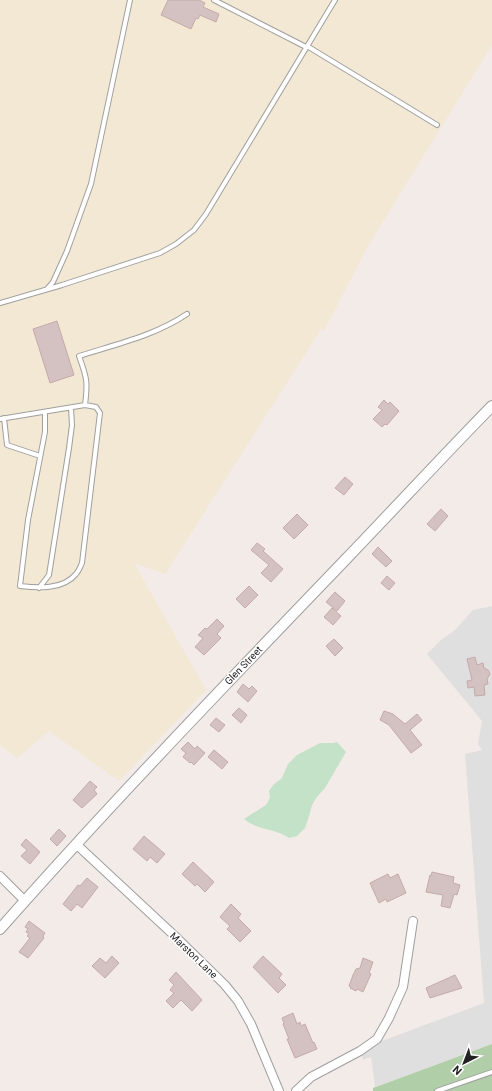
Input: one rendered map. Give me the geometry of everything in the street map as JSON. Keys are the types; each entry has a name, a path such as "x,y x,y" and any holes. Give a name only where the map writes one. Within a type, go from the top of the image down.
{"street":[{"name":"Glen Street","path":"0,929 76,844 221,688 492,406"},
{"name":"Marston Lane","path":"76,844 225,985 238,1001 251,1024 279,1091"},
{"path":"0,876 25,901"},
{"path":"296,1091 311,1077 360,1051 377,1039 389,1018 403,987 413,921"}],"lane":[{"path":"47,289 53,282 67,251 91,184 130,0"},
{"path":"214,0 307,46 437,126"},
{"path":"0,303 160,253 176,244 194,230 335,0"},
{"path":"85,405 88,388 87,378 79,356 149,335 187,314"},
{"path":"40,456 7,445 2,419 45,413 85,405 96,407 100,413 82,563 76,575 63,583 50,587 39,588 20,586 28,520 45,432 45,413"},
{"path":"39,588 49,575 69,448 72,425 71,408"},
{"path":"437,1091 492,1072"}],"shaded area":[{"path":"0,0 492,0 492,45 369,244 324,331 321,329 165,574 134,563 206,690 119,781 49,731 17,758 0,745"},
{"path":"492,606 492,1044 375,1087 371,1057 363,1060 360,1049 484,1003 465,754 482,750 478,744 482,721 427,654 441,640 455,630 473,610"}],"green space":[{"path":"337,742 346,752 325,788 312,805 305,828 297,836 289,838 278,832 249,823 244,819 266,805 270,798 269,791 274,784 282,778 288,764 297,755 320,743"},
{"path":"492,1044 492,1091 373,1091 373,1088"}],"building":[{"path":"168,0 199,0 205,3 203,7 219,14 216,22 200,15 198,19 196,18 191,29 161,15"},
{"path":"57,321 74,375 50,383 33,329"},
{"path":"384,400 388,404 390,402 399,411 387,425 385,424 382,427 373,419 382,410 378,407"},
{"path":"345,477 353,484 344,495 335,488"},
{"path":"441,509 448,516 435,531 427,524"},
{"path":"297,514 308,525 294,539 283,528"},
{"path":"257,543 265,549 263,551 283,569 271,582 261,573 269,565 251,550"},
{"path":"378,547 392,561 386,567 372,554"},
{"path":"387,576 395,583 389,590 381,583"},
{"path":"249,586 258,595 245,608 236,599"},
{"path":"335,592 345,601 337,611 326,602"},
{"path":"332,608 341,616 333,625 324,617"},
{"path":"217,619 224,626 217,634 221,638 204,655 195,647 203,638 198,635 205,628 207,629"},
{"path":"334,639 343,648 335,656 326,646"},
{"path":"475,657 477,665 483,663 484,668 488,670 490,674 487,679 488,684 484,685 485,695 475,696 474,687 468,688 467,681 472,680 467,659"},
{"path":"243,684 249,689 252,686 257,691 248,702 237,692"},
{"path":"239,708 247,715 241,723 232,715"},
{"path":"384,711 393,714 405,724 417,714 422,720 410,730 422,745 411,753 389,725 380,720"},
{"path":"216,718 225,725 219,732 210,725"},
{"path":"188,742 195,749 197,746 205,753 194,765 183,757 186,753 181,749"},
{"path":"214,750 228,762 222,769 208,757"},
{"path":"90,781 97,787 94,790 97,794 82,808 73,800"},
{"path":"59,829 66,836 57,846 50,839"},
{"path":"144,836 165,854 157,863 150,857 147,861 133,849"},
{"path":"26,839 40,852 30,864 21,856 27,850 21,845"},
{"path":"193,862 214,882 205,892 197,884 195,886 182,874"},
{"path":"432,872 454,877 453,883 460,885 457,895 454,894 450,908 441,906 443,895 426,892"},
{"path":"388,874 390,878 398,874 406,893 387,902 386,899 379,903 370,883"},
{"path":"87,878 98,887 82,908 77,904 71,911 63,904 78,885 80,886"},
{"path":"231,904 241,914 238,918 251,931 240,942 227,929 230,926 220,917"},
{"path":"29,921 45,933 43,936 44,938 28,958 19,952 30,938 27,936 29,934 26,932 28,929 25,927"},
{"path":"112,956 119,963 105,978 92,966 100,958 106,963"},
{"path":"263,956 282,974 279,978 286,985 278,993 253,967"},
{"path":"363,958 373,962 369,973 371,974 363,992 357,989 356,991 349,986 356,969 360,968"},
{"path":"176,972 202,1000 192,1011 181,1000 173,1008 166,1001 174,993 170,990 174,985 169,980"},
{"path":"455,975 462,988 430,998 426,988"},
{"path":"293,1013 297,1024 300,1022 301,1026 305,1024 317,1049 295,1058 287,1039 289,1039 282,1018"}]}
